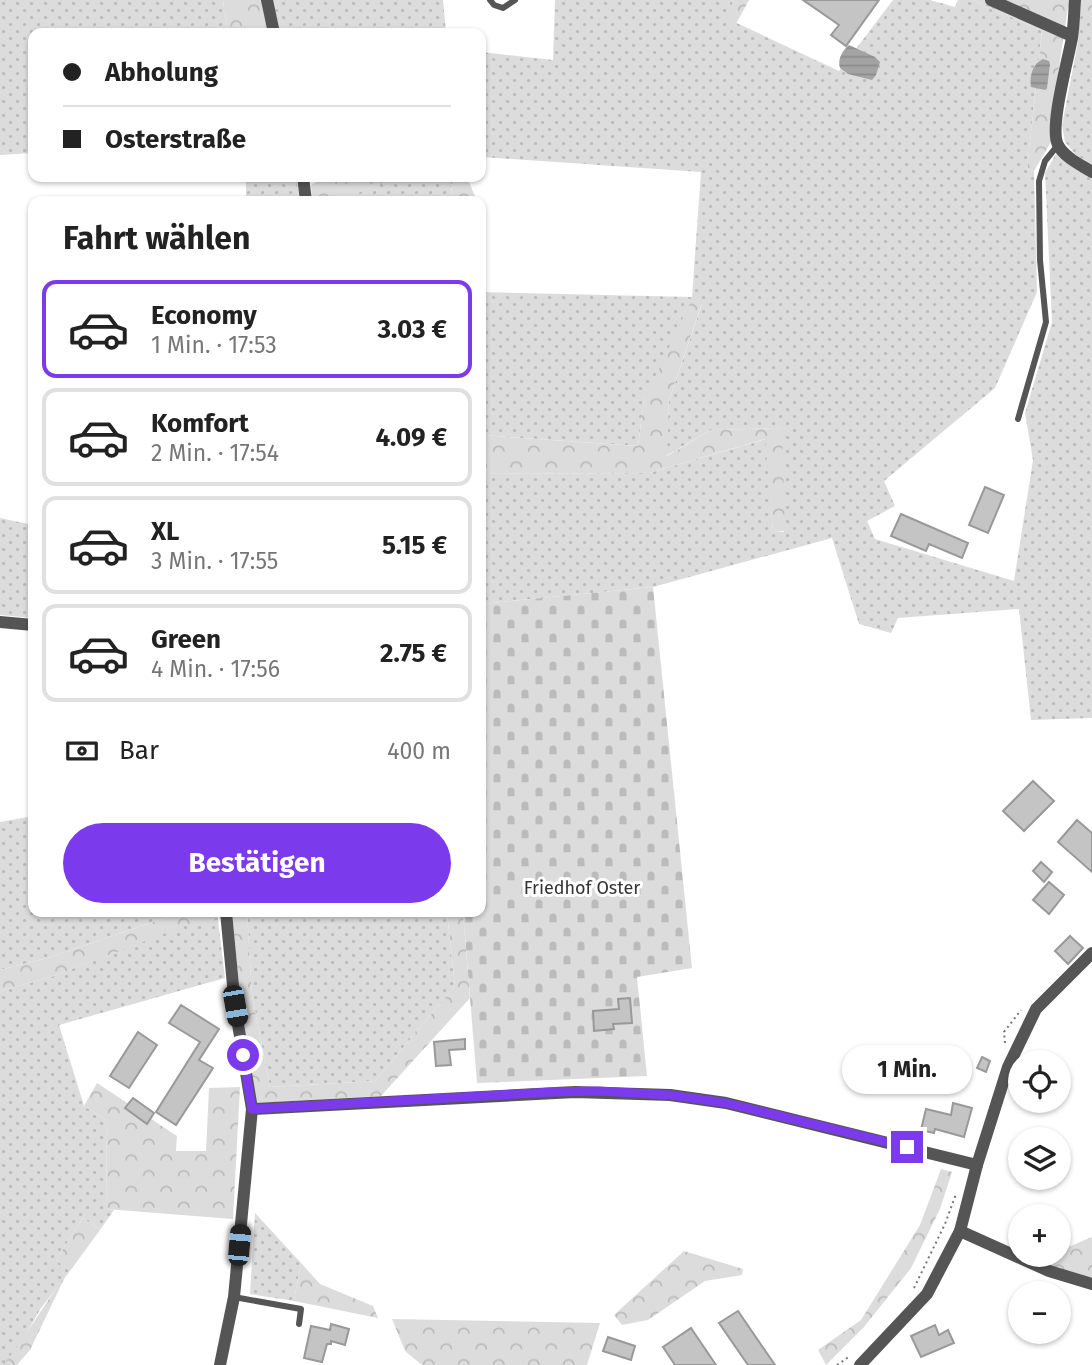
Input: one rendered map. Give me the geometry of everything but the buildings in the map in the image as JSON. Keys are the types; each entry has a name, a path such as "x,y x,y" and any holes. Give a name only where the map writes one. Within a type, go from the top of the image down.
{"street":[{"path":"267,0 273,28"},
{"path":"991,0 1072,36"},
{"path":"1075,0 1072,36 1056,122 1058,145 1068,156 1092,172"},
{"path":"0,622 28,625"},
{"path":"220,1365 234,1297 252,1109 235,1006 226,917"},
{"path":"860,1365 927,1294 960,1231 977,1165 1008,1067 1036,1009 1092,953"},
{"path":"252,1109 561,1092 670,1095 726,1103 977,1165"},
{"path":"960,1231 1049,1271 1092,1284"}],"lane":[{"path":"490,0 494,5 503,8 515,0"},
{"path":"1018,419 1046,322 1040,260 1039,181 1045,161 1058,145"},
{"path":"234,1297 301,1308 299,1324"}],"green space":[{"path":"0,0 223,0 227,28 28,28 28,153 0,155"},
{"path":"223,0 262,0 267,28 227,28"},
{"path":"273,0 443,0 446,28 279,28"},
{"path":"555,0 734,0 726,18 839,71 893,0 930,0 955,7 958,0 973,0 1042,31 1027,169 1034,171 1037,292 995,388 884,481 895,506 867,521 875,539 1014,581 1033,460 1025,413 1052,322 1045,173 1056,154 1092,178 1092,718 1031,720 1019,609 898,618 891,633 859,624 832,538 653,587 486,604 486,474 649,473 766,439 773,532 784,532 781,428 711,430 666,456 669,400 702,304 644,400 638,446 486,435 486,292 692,297 701,172 486,157 486,53 553,60"},
{"path":"734,0 749,0 736,24 725,18"},
{"path":"973,0 1092,0 1092,17 1068,7 1051,121 1051,142 1034,171 1027,169 1042,31"},
{"path":"1080,11 1092,17 1092,165 1075,154 1065,142 1062,125 1078,42"},
{"path":"246,182 297,182 299,196 246,196"},
{"path":"317,182 385,182 350,196 312,196 311,185"},
{"path":"384,182 450,182 453,196 350,196"},
{"path":"450,182 469,182 475,196 453,196"},
{"path":"693,297 702,303 669,400 667,456 711,430 782,428 785,531 773,532 765,439 649,473 486,474 486,435 638,446 644,400"},
{"path":"0,518 28,524 28,618 0,615"},
{"name":"Friedhof Oster","path":"653,587 692,968 637,977 647,1076 477,1083 463,917 486,917 486,604"},
{"path":"28,817 28,917 167,917 51,957 0,970 0,822"},
{"path":"167,917 218,917 218,920 190,924 51,977 0,991 0,970 51,957"},
{"path":"232,917 247,917 252,995 270,1087 375,1081 455,986 448,917 463,917 470,998 381,1096 256,1103 241,1005"},
{"path":"247,917 448,917 455,986 375,1081 270,1087 252,995"},
{"path":"218,920 225,978 59,1025 84,1106 107,1121 106,1209 114,1210 100,1230 83,1218 56,1260 70,1271 41,1308 18,1348 4,1365 0,1365 0,991 51,977 190,923"},
{"path":"97,1083 177,1136 176,1151 206,1151 209,1088 240,1087 233,1219 106,1209 107,1121 84,1106"},
{"path":"941,1169 952,1172 940,1209 911,1268 864,1327 826,1365 818,1350 861,1320 920,1225"},
{"path":"255,1213 301,1263 294,1301 250,1294"},
{"path":"83,1218 100,1230 70,1271 56,1260"},
{"path":"1092,1237 1092,1281 1055,1267 1071,1267 1071,1246"},
{"path":"684,1251 743,1269 742,1275 705,1281 648,1320 622,1325 614,1315"},
{"path":"301,1263 320,1284 373,1306 378,1318 294,1301"},
{"path":"66,1275 30,1350 17,1365 3,1365 19,1343"},
{"path":"392,1319 600,1323 587,1365 422,1365 405,1351"}],"shaded area":[{"path":"849,45 880,62 872,80 848,74 840,68 841,55"},
{"path":"1043,59 1050,64 1045,90 1031,87 1034,67"}],"route":[{"path":"243,1055 252,1109 552,1092 599,1091 670,1095 726,1103 907,1147"}]}
